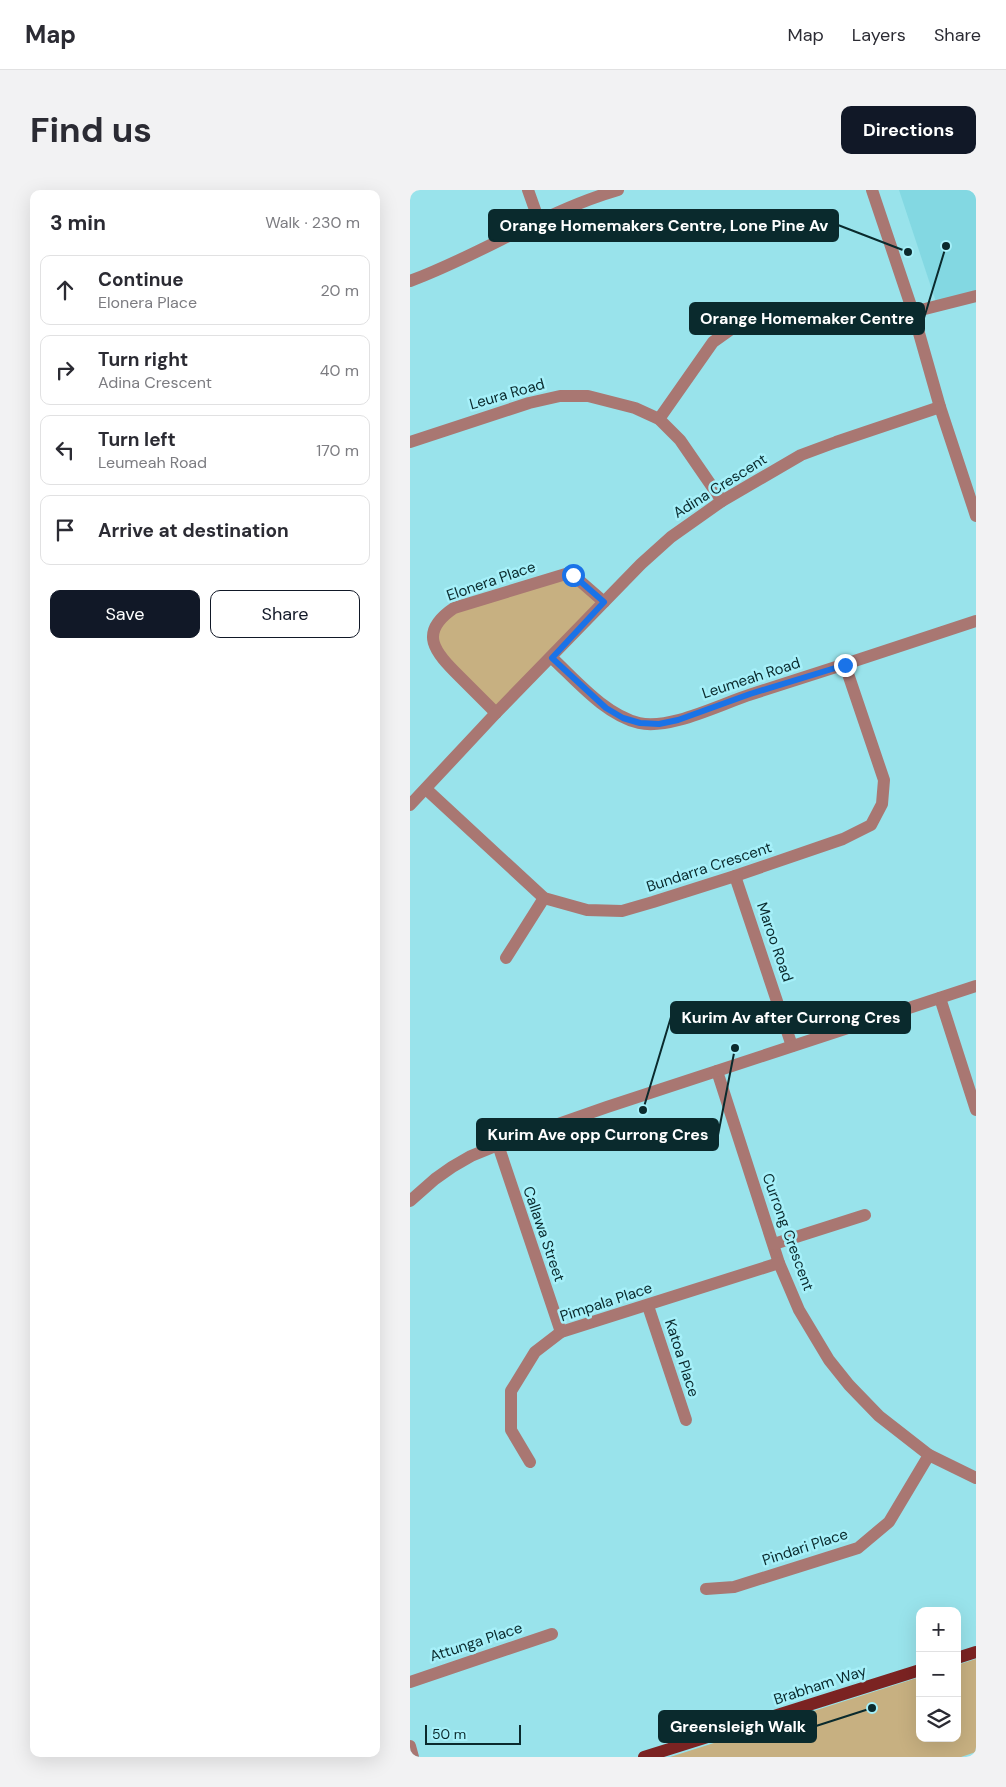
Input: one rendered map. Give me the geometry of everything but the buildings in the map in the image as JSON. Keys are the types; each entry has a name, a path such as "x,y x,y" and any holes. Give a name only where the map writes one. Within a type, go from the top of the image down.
{"main road":[{"path":"961,1657 976,1652"},
{"name":"Brabham Way","path":"644,1757 916,1671"}],"street":[{"path":"528,190 539,221"},
{"path":"410,281 455,262 593,197 618,190"},
{"path":"872,190 913,312 940,407 976,516"},
{"path":"913,312 976,296"},
{"path":"659,419 713,342 734,327"},
{"name":"Leura Road","path":"410,442 522,405 560,396 588,396 635,408 659,419 680,440 722,501"},
{"name":"Adina Crescent","path":"410,805 496,713 552,658 641,564 671,537 722,501 801,455 839,440 940,407"},
{"name":"Elonera Place","path":"496,713 439,655 433,641 434,628 442,616 454,608 563,573 573,575 604,602"},
{"name":"Leumeah Road","path":"552,658 606,708 623,718 640,723 659,724 678,720 750,694 845,665 976,621"},
{"name":"Bundarra Crescent","path":"426,789 544,898 587,910 622,911 735,876 843,839 871,825 882,804 884,780 845,665"},
{"name":"Maroo Road","path":"735,876 792,1046"},
{"path":"506,958 544,898"},
{"path":"410,1201 452,1167 471,1156 498,1145 976,986"},
{"path":"940,998 976,1110"},
{"name":"Currong Crescent","path":"717,1071 780,1263 799,1310 829,1360 849,1385 879,1416 929,1455 976,1478"},
{"name":"Callawa Street","path":"498,1145 561,1332"},
{"path":"774,1244 865,1215"},
{"name":"Pimpala Place","path":"530,1462 511,1430 511,1391 535,1352 561,1332 780,1263"},
{"name":"Katoa Place","path":"648,1306 686,1420"},
{"name":"Pindari Place","path":"706,1589 734,1587 858,1548 890,1522 929,1455"},
{"name":"Attunga Place","path":"410,1682 552,1634"},
{"path":"410,1746 413,1757"}],"shaded area":[{"path":"899,190 976,190 976,301 939,311"},
{"path":"563,573 604,602 496,713 439,655 434,628 442,616"},
{"path":"976,1659 976,1752 961,1757 670,1757 916,1678 916,1742 961,1742 961,1664"}],"place":[{"name":"Orange Homemaker Centre","path":"946,246"},
{"name":"Orange Homemakers Centre, Lone Pine Av","path":"908,252"},
{"name":"Kurim Ave opp Currong Cres","path":"735,1048"},
{"name":"Kurim Av after Currong Cres","path":"643,1110"},
{"name":"Greensleigh Walk","path":"872,1708"}],"route":[{"path":"573,575 604,602 552,658 606,708 623,718 640,723 659,724 678,720 750,694 845,665"}]}
